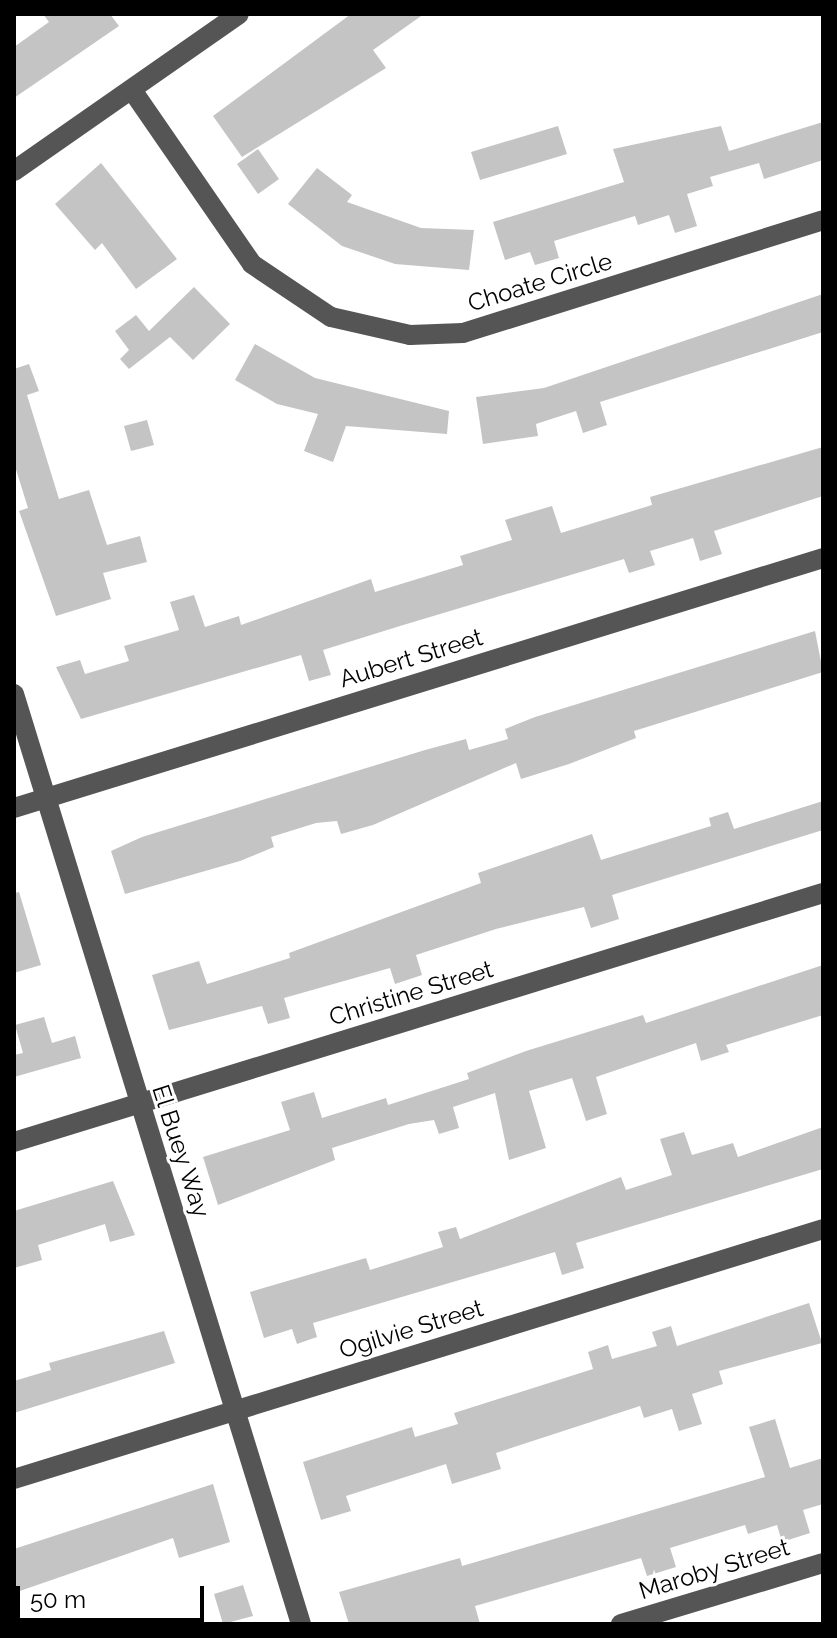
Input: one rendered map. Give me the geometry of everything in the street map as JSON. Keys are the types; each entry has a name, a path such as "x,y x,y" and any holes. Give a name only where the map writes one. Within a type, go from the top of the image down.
{"street":[{"path":"14,171 239,14"},
{"name":"Choate Circle","path":"132,90 252,264 331,317 410,335 463,333 823,220"},
{"name":"Aubert Street","path":"14,808 823,558"},
{"name":"El Buey Way","path":"14,694 138,1104 238,1409 301,1624"},
{"name":"Christine Street","path":"14,1142 823,893"},
{"name":"Ogilvie Street","path":"14,1479 823,1229"},
{"name":"Maroby Street","path":"621,1624 823,1563"}],"building":[{"path":"43,14 110,14 119,26 14,98 14,47 49,22"},
{"path":"351,14 424,14 373,50 386,68 242,157 213,116"},
{"path":"823,122 823,160 764,179 759,163 710,177 713,186 687,194 697,226 675,233 669,215 638,225 635,216 554,241 559,258 535,265 530,252 505,260 493,222 624,182 613,149 721,126 729,151"},
{"path":"558,126 567,154 480,180 471,152"},
{"path":"258,149 279,179 258,194 237,164"},
{"path":"101,163 177,259 136,289 102,243 95,250 55,204"},
{"path":"317,168 352,195 347,202 421,228 474,230 469,270 395,264 342,246 288,204"},
{"path":"194,287 230,324 193,360 170,337 129,369 120,359 129,350 115,331 136,315 149,331"},
{"path":"823,294 823,332 600,402 607,425 583,433 576,411 536,424 538,436 483,444 476,397 544,388"},
{"path":"255,344 315,378 449,411 447,434 346,426 333,462 304,451 318,414 277,404 235,380"},
{"path":"29,364 39,391 27,395 59,499 89,490 107,545 140,536 147,562 103,573 111,599 56,616 19,511 28,508 14,463 14,369"},
{"path":"147,420 154,445 131,451 124,426"},
{"path":"823,447 823,496 714,531 722,554 700,561 693,538 650,551 655,565 629,573 624,559 400,626 323,650 331,675 309,681 301,655 81,719 56,667 80,660 85,674 129,661 124,646 179,630 170,602 194,595 205,627 239,616 241,625 371,579 375,592 463,565 460,556 512,540 505,520 552,506 561,533 652,505 650,497"},
{"path":"815,631 823,672 634,731 636,738 569,764 521,779 516,763 373,825 341,834 337,821 316,823 271,837 274,847 240,861 125,894 111,851 142,837 466,739 469,750 508,739 505,729 535,717"},
{"path":"823,801 823,830 612,895 619,919 591,928 584,907 496,929 416,955 422,975 395,984 390,968 284,998 290,1018 268,1024 262,1006 169,1030 152,975 199,961 207,984 290,958 289,953 481,883 478,873 592,834 601,860 711,826 709,818 728,812 734,829"},
{"path":"19,892 41,965 14,973 14,893"},
{"path":"823,965 823,1015 726,1045 729,1052 701,1061 696,1043 596,1077 607,1114 586,1121 572,1078 529,1091 546,1148 509,1160 495,1093 453,1107 459,1128 439,1134 434,1120 409,1124 332,1148 335,1160 218,1205 203,1157 290,1130 281,1102 314,1092 322,1118 386,1098 388,1105 469,1079 467,1073 526,1051 643,1015 646,1023"},
{"path":"44,1017 52,1043 75,1036 81,1058 14,1077 14,1055 23,1053 15,1025"},
{"path":"823,1127 823,1169 576,1243 584,1268 562,1275 555,1252 313,1323 317,1337 297,1344 292,1329 264,1338 250,1292 366,1258 370,1270 443,1247 438,1232 456,1227 460,1239 621,1177 626,1190 672,1175 660,1139 684,1132 692,1155 733,1143 738,1157"},
{"path":"113,1181 135,1235 110,1242 105,1224 38,1245 42,1260 14,1268 14,1211"},
{"path":"809,1303 822,1343 719,1371 723,1384 692,1394 702,1424 679,1431 672,1409 644,1418 640,1406 496,1453 501,1469 452,1484 446,1464 346,1496 351,1511 321,1520 303,1462 412,1427 415,1437 458,1424 454,1413 593,1369 588,1352 608,1345 612,1359 657,1346 652,1332 671,1326 677,1346"},
{"path":"164,1331 175,1363 14,1413 14,1381 51,1370 49,1363"},
{"path":"775,1419 790,1468 823,1458 823,1504 803,1510 810,1533 782,1542 777,1525 748,1534 745,1525 670,1548 676,1567 647,1576 641,1558 475,1606 480,1624 349,1624 339,1592 460,1558 462,1566 765,1477 749,1427"},
{"path":"213,1484 230,1542 179,1558 173,1538 14,1593 14,1549"},
{"path":"243,1585 253,1616 223,1624 214,1594"}]}
